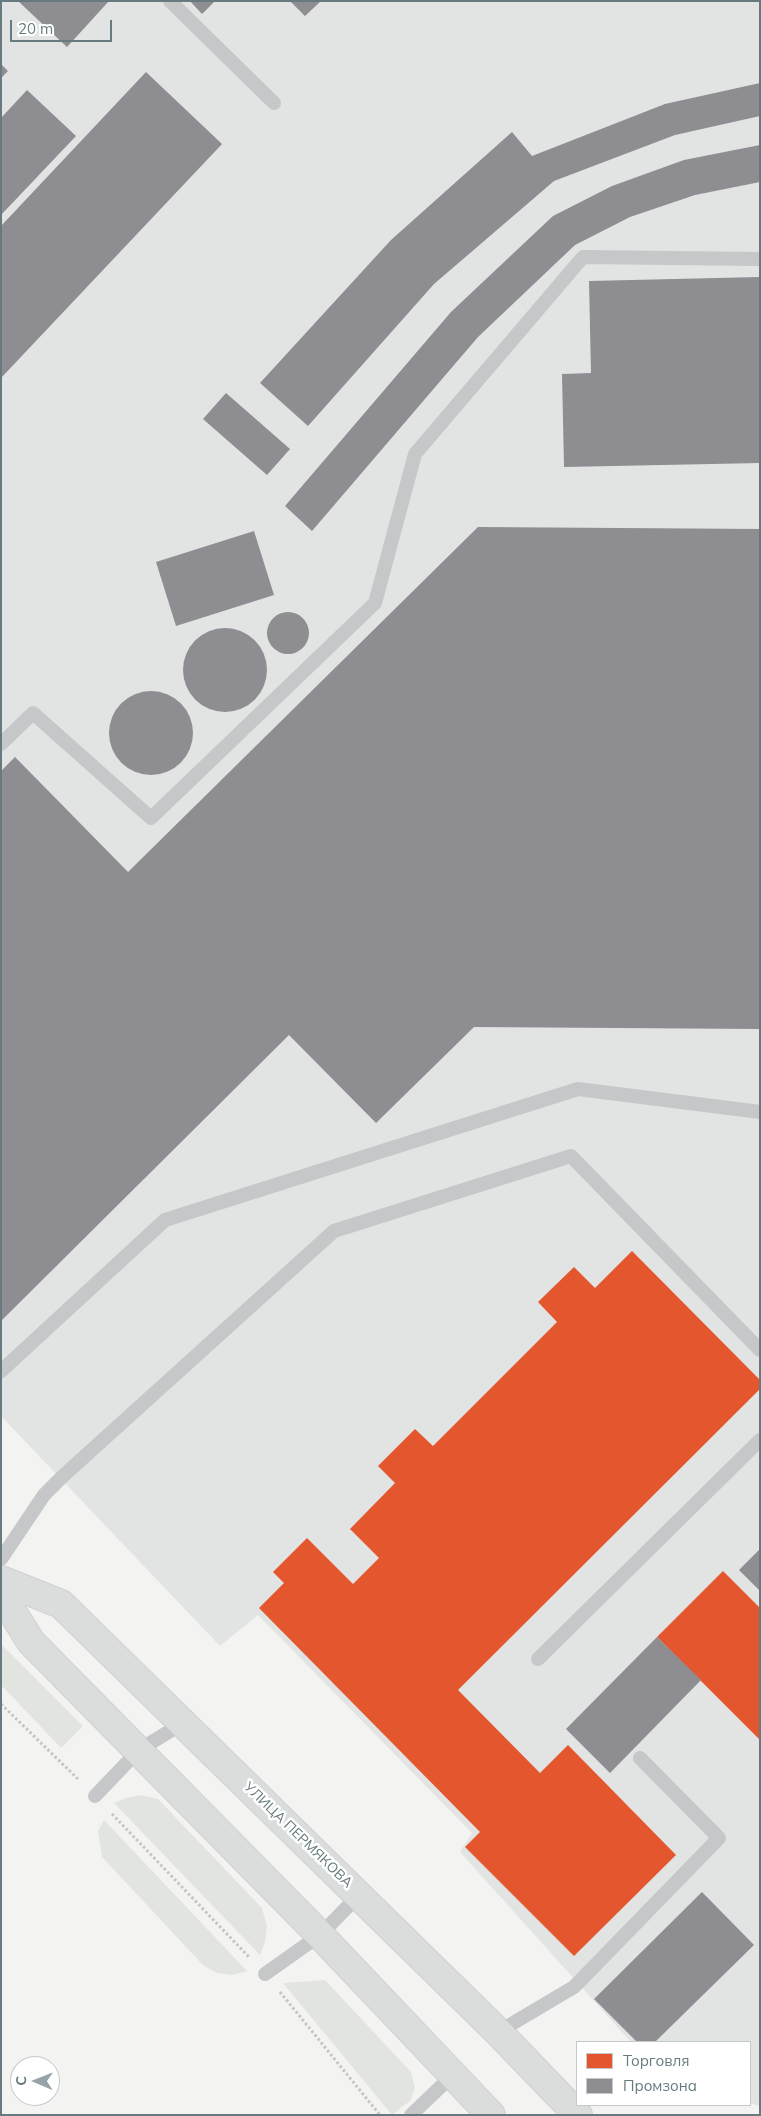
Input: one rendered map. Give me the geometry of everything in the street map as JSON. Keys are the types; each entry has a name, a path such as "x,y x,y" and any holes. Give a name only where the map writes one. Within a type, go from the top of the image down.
{"street":[{"name":"УЛИЦА ПЕРМЯКОВА","path":"1,1580 61,1604 498,2032 578,2115"},
{"path":"1,1594 31,1642 320,1935 491,2115"}],"lane":[{"path":"170,1 274,103"},
{"path":"1,744 33,713 151,818 375,603 415,454 583,257 760,259"},
{"path":"1,1371 165,1220 578,1089 760,1112"},
{"path":"1,1558 44,1495 63,1476 334,1231 570,1156 760,1350"},
{"path":"538,1659 760,1440"},
{"path":"95,1796 139,1750 183,1723"},
{"path":"498,2032 574,1987 719,1838 640,1758"},
{"path":"265,1974 320,1935 359,1895"},
{"path":"411,2115 454,2074"}],"path":[{"path":"1,1704 95,1796 265,1974 380,2115"}],"shaded area":[{"path":"1,1 760,1 760,2106 751,2103 751,2041 630,2041 460,1852 472,1833 258,1615 220,1646 1,1416"},
{"path":"1,1644 83,1726 61,1748 1,1685"},
{"path":"141,1795 158,1799 262,1908 267,1926 265,1942 260,1955 114,1803"},
{"path":"104,1820 247,1971 233,1975 217,1973 203,1965 102,1857 98,1831"},
{"path":"325,1980 411,2072 415,2088 410,2101 392,2115 283,1983"}],"building: Торговля":[{"path":"632,1251 760,1380 760,1389 458,1690 540,1773 568,1745 676,1855 574,1956 465,1847 480,1832 259,1608 284,1583 273,1572 307,1538 353,1584 379,1558 350,1529 395,1483 378,1466 415,1429 433,1446 557,1322 538,1302 574,1267 595,1288"},
{"path":"723,1571 760,1608 760,1740 657,1637"}],"building: Промзона":[{"path":"18,1 109,1 67,47"},
{"path":"190,1 215,1 202,14"},
{"path":"290,1 321,1 305,16"},
{"path":"1,64 8,71 1,78"},
{"path":"146,72 222,144 1,378 1,226"},
{"path":"760,83 760,116 675,135 554,181 434,284 308,426 260,383 391,240 512,132 532,156 665,104"},
{"path":"27,90 76,136 1,215 1,118"},
{"path":"760,145 760,182 695,195 630,217 575,245 478,337 312,531 285,506 451,312 553,216 612,186 684,160"},
{"path":"760,277 760,463 564,467 562,374 591,373 589,281"},
{"path":"226,393 290,449 267,475 203,419"},
{"path":"478,527 760,529 760,1029 474,1027 376,1123 289,1035 1,1321 1,771 15,757 128,872"},
{"path":"254,531 274,595 176,626 156,562"},
{"path":"288,612 303,618 309,633 303,648 288,654 273,648 267,633 273,618"},
{"path":"225,628 241,631 255,640 264,654 267,670 264,686 255,700 241,709 225,712 209,709 195,700 186,686 183,670 186,654 195,640 209,631"},
{"path":"151,691 167,694 181,703 190,717 193,733 190,749 181,763 167,772 151,775 135,772 121,763 112,749 109,733 112,717 121,703 135,694"},
{"path":"760,1549 760,1591 739,1570"},
{"path":"657,1637 701,1680 610,1773 566,1729"},
{"path":"702,1892 754,1945 656,2041 636,2041 594,1999"}]}
